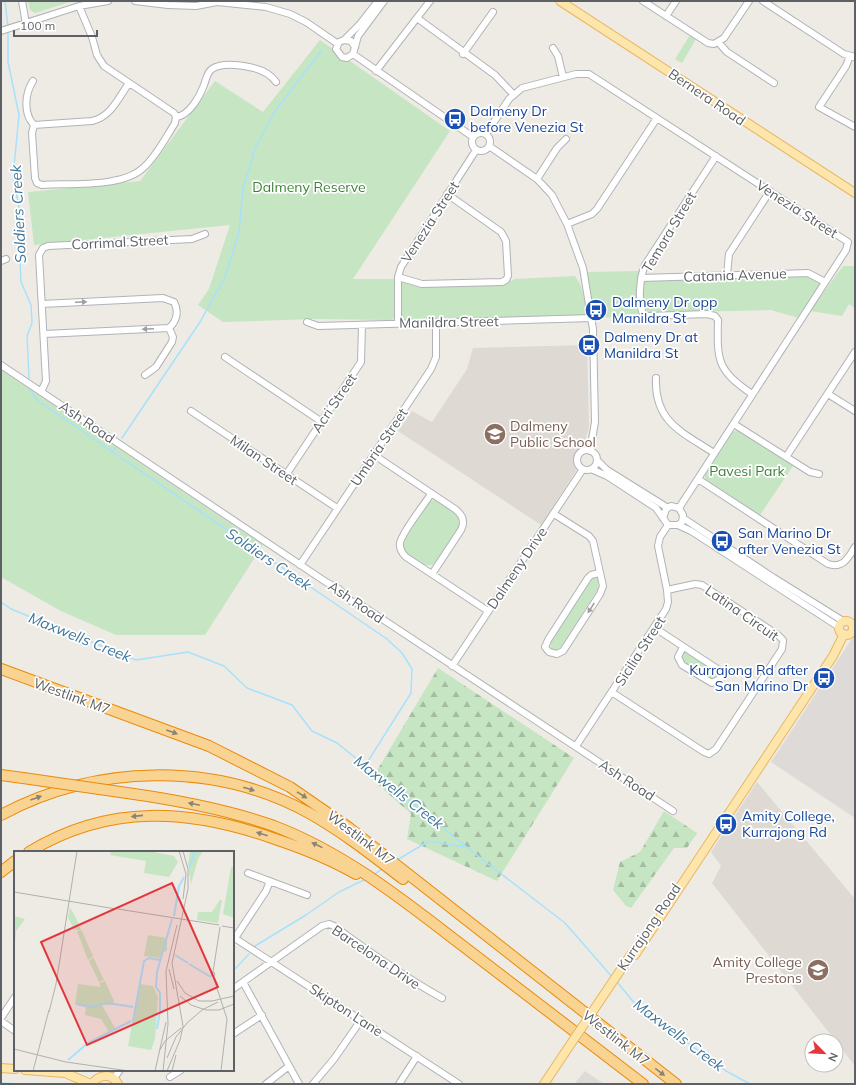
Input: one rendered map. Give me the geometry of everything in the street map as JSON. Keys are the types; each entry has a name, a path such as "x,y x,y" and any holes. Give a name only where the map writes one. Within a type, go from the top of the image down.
{"highway":[{"path":"1,662 136,719"},
{"name":"Westlink M7","path":"1,669 225,753 268,775 331,814 374,852 676,1084"},
{"name":"Westlink M7","path":"1,775 193,803 248,818 304,839 384,888 531,1001 565,1024 644,1084"},
{"path":"1,815 26,802 55,791 98,781 134,776 190,776 235,784 283,801 328,824 374,852"},
{"path":"31,851 63,835 103,821 138,815 166,814 213,821 245,829 350,867"},
{"path":"1,872 14,862"}],"main road":[{"name":"Bernera Road","path":"560,1 855,193"},
{"name":"Kurrajong Road","path":"549,1084 566,1055 633,954 833,656 846,625"},
{"name":"Kurrajong Road","path":"544,1084 566,1055"},
{"path":"1,1068 14,1069"},
{"path":"38,1071 65,1073 92,1084 101,1076 116,1081"}],"street":[{"path":"22,1 26,24"},
{"path":"1,31 79,6 108,1"},
{"path":"135,1 168,5 196,6 213,2 242,2 266,7 290,14 311,25 338,44"},
{"path":"378,1 360,24 338,44 336,50 340,56 347,58 353,54 358,36 384,1"},
{"path":"376,71 430,1"},
{"path":"643,1 708,43 714,44 719,43 748,1"},
{"path":"666,16 676,1"},
{"path":"763,1 852,57 819,107 855,127"},
{"path":"34,125 32,133 34,178 37,183 42,185 111,182 128,178 145,167 175,123 176,117 174,113 104,66 99,59 79,6"},
{"path":"463,54 493,12"},
{"path":"417,18 463,54 495,75 513,94"},
{"path":"345,39 351,41 355,47"},
{"path":"719,43 726,52 774,83"},
{"path":"553,48 559,59 563,77"},
{"path":"353,54 473,137"},
{"path":"176,117 187,112 200,92 210,70 216,67 234,65 251,68 268,74 276,82"},
{"name":"Venezia Street","path":"486,134 513,94 529,85 580,73 589,74 848,242 846,250 678,508"},
{"path":"33,81 27,94 27,112 28,118 34,125"},
{"path":"34,125 92,121 100,118 111,110 129,83"},
{"path":"567,224 592,214 597,209 657,118"},
{"path":"479,133 486,134 489,139 489,146 484,150 476,150 472,144 473,137 479,133"},
{"path":"537,179 557,148 566,139"},
{"path":"489,146 537,179 556,200 567,224 583,268 584,283 592,318 595,422 590,451"},
{"name":"Venezia Street","path":"398,323 398,277 400,266 476,150"},
{"name":"Temora Street","path":"716,156 648,261 641,278 641,308 644,315 707,314 716,317 718,354 722,366 734,382 752,394"},
{"path":"727,275 729,254 770,191"},
{"path":"398,277 425,284 502,282 506,280 508,276 506,245 501,232 447,194"},
{"name":"Corrimal Street","path":"42,304 39,255 41,250 48,246 192,239 205,234"},
{"name":"Catania Avenue","path":"641,278 808,272 825,282"},
{"path":"41,392 46,381 42,304 166,298 174,302 176,307 176,318 169,328"},
{"name":"Manildra Street","path":"307,322 318,326 592,318"},
{"name":"Umbria Street","path":"300,564 374,455 434,362 436,322"},
{"name":"Acri Street","path":"286,475 361,362 362,325"},
{"path":"44,334 169,328"},
{"path":"145,375 156,367 172,342 173,337 169,328"},
{"path":"786,457 855,352"},
{"path":"226,357 322,422"},
{"name":"Ash Road","path":"1,365 339,589 351,601 361,605 576,746 673,812"},
{"path":"656,378 658,402 668,421 714,453"},
{"path":"828,394 855,411"},
{"name":"Milan Street","path":"190,411 337,508"},
{"path":"734,424 810,472 819,474"},
{"path":"590,451 607,470 668,508"},
{"path":"590,451 582,452 578,457 578,465 583,469 591,469 607,476 652,506 668,525 678,525 691,531 846,625"},
{"path":"374,455 458,512 463,523 461,530 432,574"},
{"path":"591,469 597,460"},
{"name":"Dalmeny Drive","path":"452,666 583,469"},
{"path":"698,479 828,564 835,566 841,564 855,547"},
{"path":"431,494 402,538 400,547 406,557 488,611"},
{"path":"663,518 664,512 668,508 673,506 678,508 683,513 683,518 678,525"},
{"path":"554,514 589,536 593,541 603,586 600,594 563,651 557,654 549,652 545,647 548,640 588,578 599,573"},
{"path":"683,518 846,625"},
{"name":"Sicilia Street","path":"576,746 613,693 666,609 668,602 667,590 658,546 660,537 668,525"},
{"name":"Latina Circuit","path":"613,693 709,754 716,749 782,649 783,640 778,635 702,585 695,584 667,590"},
{"path":"655,628 719,670 721,674 720,679 712,683 682,665 678,657 683,647"},
{"path":"248,873 307,895"},
{"path":"234,938 266,891 270,881"},
{"name":"Barcelona Drive","path":"234,988 322,926 329,924 334,926 381,961 442,998"},
{"name":"Skipton Lane","path":"234,938 459,1084"},
{"path":"243,982 299,1084"},
{"path":"1,1018 14,998"},
{"path":"234,1033 262,1015"},
{"path":"313,1084 334,1059 360,1020"},
{"path":"1,1021 14,1030"},
{"path":"400,1084 417,1056"},
{"path":"266,1084 289,1066"},
{"path":"116,1081 120,1071"},
{"path":"170,1077 179,1071"}],"shaded area":[{"name":"Dalmeny Public School","path":"587,345 589,427 584,446 574,458 576,471 541,525 398,431 412,411 432,422 467,369 473,348"},
{"path":"855,634 855,818 771,762"},
{"name":"Amity College Prestons","path":"757,782 855,899 855,1066 844,1052 844,1033 829,1033 712,883 721,866 711,852"},
{"path":"585,1071 604,1084 574,1084"}],"green space":[{"path":"28,1 73,1 35,13 30,10"},
{"path":"690,35 696,39 682,63 675,59"},
{"name":"Dalmeny Reserve","path":"320,40 450,131 353,279 394,279 395,317 391,320 314,319 223,322 198,305 209,289 230,225 34,245 28,192 140,181 215,81 263,112"},
{"path":"843,266 855,266 855,308 849,304 842,316 810,311"},
{"path":"640,271 639,312 641,316 595,318 587,285 588,272"},
{"path":"575,276 581,286 588,315 401,320 401,282 423,286 508,282 515,279"},
{"path":"807,276 821,284 799,318 771,310 646,313 642,301 643,280"},
{"path":"1,370 263,545 205,635 116,635 61,611 1,577"},
{"name":"Pavesi Park","path":"739,430 793,466 760,515 706,481 704,474 731,432"},
{"path":"434,500 448,506 456,514 459,523 458,528 435,563 427,565 421,564 411,558 407,554 403,545 407,534 421,512 430,502"},
{"path":"595,577 598,579 598,589 560,648 555,650 551,648 550,641 592,579"},
{"path":"685,652 714,669 716,672 716,677 712,680 683,662 680,658 681,654"},
{"path":"438,668 574,758 497,881 407,839 411,814 372,779"},
{"path":"664,811 697,833 687,848 674,848 631,908 626,906 613,890 620,862 640,852"}],"waterway":[{"name":"Soldiers Creek","path":"5,1 8,27"},
{"name":"Soldiers Creek","path":"8,31 8,62 19,115 13,177 20,212 19,237 21,282 31,305 32,323 27,336 29,378"},
{"path":"122,438 200,322 225,277 239,232 243,189 255,148 275,111 322,50"},
{"name":"Soldiers Creek","path":"30,390 38,401 387,639 402,653 412,669 411,693 365,766"},
{"name":"Soldiers Creek","path":"113,452 116,447"},
{"name":"Maxwells Creek","path":"1,602 11,609 136,660 188,652 224,666 247,688 292,705 312,731 337,743 474,853 565,923 613,978"},
{"path":"397,860 429,841 465,847"},
{"path":"373,875 384,868"},
{"path":"255,946 306,915 339,892 366,879"},
{"path":"234,970 249,954"},
{"name":"Maxwells Creek","path":"617,982 636,1005 726,1071 750,1084"},
{"path":"1,1083 19,1084"}],"place":[{"name":"Dalmeny Dr before Venezia St","path":"455,119"},
{"name":"Dalmeny Dr opp Manildra St","path":"596,310"},
{"name":"Dalmeny Dr at Manildra St","path":"589,345"},
{"name":"Dalmeny Public School","path":"495,434"},
{"name":"San Marino Dr after Venezia St","path":"722,541"},
{"name":"Kurrajong Rd after San Marino Dr","path":"824,678"},
{"name":"Amity College, Kurrajong Rd","path":"726,824"},
{"name":"Amity College Prestons","path":"818,970"}]}
